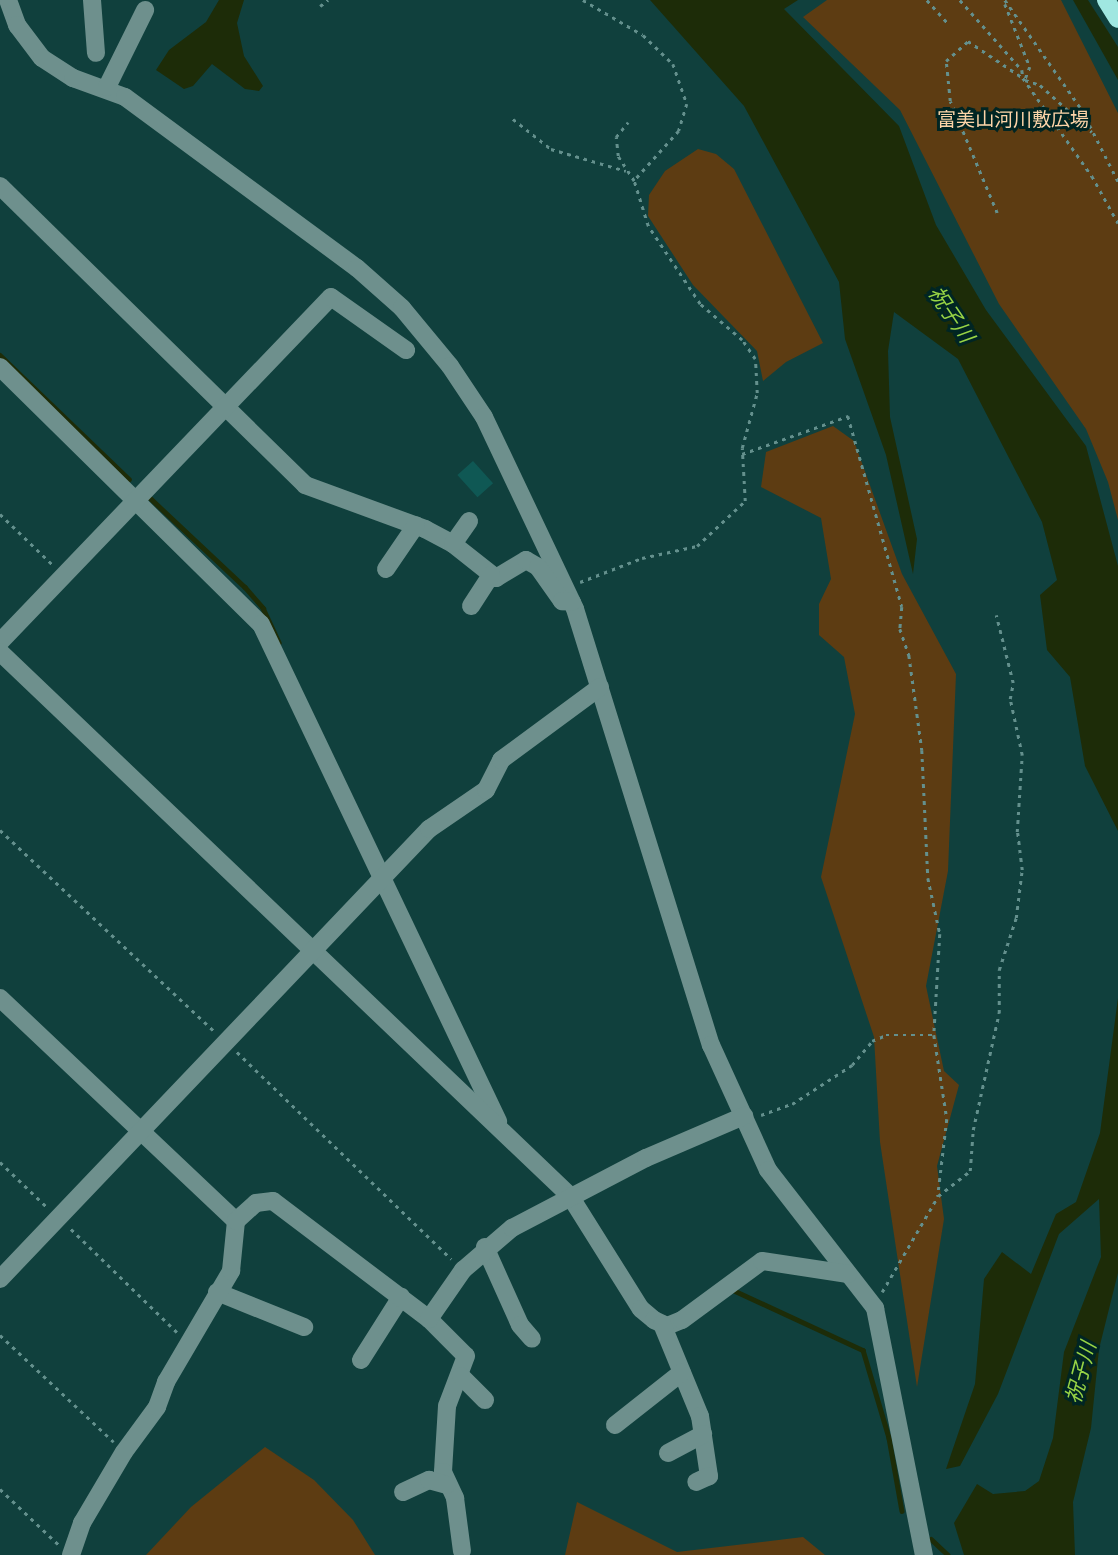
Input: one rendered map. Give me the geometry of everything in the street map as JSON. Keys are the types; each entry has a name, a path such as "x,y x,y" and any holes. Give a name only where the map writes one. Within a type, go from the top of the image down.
{"main road":[{"path":"1106,0 1118,19"}],"street":[{"path":"8,0 17,26 42,58 73,78 107,87 357,268 401,307 450,366 484,417 568,595 600,687 711,1045 768,1170 875,1308 924,1555"},
{"path":"92,0 96,53"},
{"path":"107,87 145,10"},
{"path":"0,186 227,405 305,485 416,525 453,544 496,578 526,560 538,567 562,601 568,595"},
{"path":"0,642 136,497 331,297 406,350"},
{"path":"0,367 136,497 261,624 501,1129"},
{"path":"453,544 469,521"},
{"path":"386,569 416,525"},
{"path":"471,606 491,575"},
{"path":"0,652 570,1196 641,1309 662,1324 703,1434 709,1476 696,1482"},
{"path":"0,1279 429,830 486,790 500,760 600,687"},
{"path":"0,998 236,1221"},
{"path":"429,1319 485,1247 570,1196 746,1118"},
{"path":"70,1555 82,1523 124,1452 157,1407 188,1342 231,1271 236,1221 256,1203 273,1201 429,1319 466,1356 461,1376 447,1406 446,1485"},
{"path":"485,1247 520,1325 532,1339"},
{"path":"662,1324 682,1320 762,1261 848,1274"},
{"path":"217,1292 304,1327"},
{"path":"361,1360 401,1297"},
{"path":"615,1425 682,1372"},
{"path":"461,1376 485,1401"},
{"path":"668,1453 703,1434"},
{"path":"403,1492 429,1480 446,1485 456,1498 462,1550"}],"path":[{"path":"320,6 328,0"},
{"path":"583,0 643,34 673,64 687,104 679,131 634,181"},
{"path":"927,0 947,22"},
{"path":"960,0 1002,43 1022,70 1024,79 1092,176 1118,223"},
{"path":"1004,0 1030,67 1024,79"},
{"path":"1004,0 1082,110 1118,181"},
{"path":"997,213 950,101 946,61 968,41 1024,79 1040,85 1094,135"},
{"path":"513,119 551,149 626,171"},
{"path":"568,595 642,558 696,546 744,501 742,454 757,393 755,359 742,340 700,304 656,240 634,181 618,156 616,137 628,122"},
{"path":"742,454 848,416 853,422 902,607 900,629 909,655 922,750 928,878 940,934 934,1035 947,1119 937,1196 875,1308"},
{"path":"0,514 63,575"},
{"path":"937,1196 966,1176 972,1164 973,1130 999,1013 999,970 1016,918 1021,870 1017,832 1022,755 1010,699 1013,683 996,615"},
{"path":"746,1118 802,1098 852,1065 872,1041 886,1035 934,1035"},
{"path":"0,1162 188,1342"},
{"path":"0,1335 124,1452"},
{"path":"0,1489 70,1555"}],"green space":[{"name":"富美山河川敷広場","path":"827,0 1061,0 1118,113 1118,520 1108,482 1086,429 999,304 900,110 803,17"},
{"path":"698,149 716,154 734,169 823,343 786,362 763,381 757,351 693,285 648,216 649,195 665,171"},
{"path":"833,426 854,441 902,574 956,674 948,871 926,986 944,1071 959,1085 937,1166 944,1219 917,1387 880,1142 874,1037 821,877 855,714 844,657 819,635 819,604 831,579 821,518 761,487 766,452"},
{"path":"265,1447 314,1480 353,1520 375,1555 146,1555 191,1507"},
{"path":"577,1502 677,1552 803,1537 825,1555 565,1555"}],"water":[{"path":"219,0 244,0 237,23 244,56 263,86 259,91 245,89 212,64 193,86 184,89 156,70 169,50 206,22"},
{"name":"祝子川","path":"650,0 798,0 784,9 899,126 936,225 986,310 1086,446 1118,566 1118,831 1085,766 1070,677 1047,650 1040,595 1057,580 1042,522 958,359 894,312 888,351 890,417 917,539 913,574 886,455 845,339 839,282 744,106"},
{"path":"1073,0 1088,0 1118,47 1118,80"},
{"name":"祝子川","path":"1118,998 1118,1273 1099,1349 1091,1428 1073,1502 1075,1555 964,1555 954,1523 977,1484 993,1494 1025,1491 1039,1481 1053,1438 1064,1352 1101,1257 1099,1199 1059,1234 998,1394 960,1466 946,1469 975,1384 984,1279 1002,1252 1031,1274 1056,1214 1076,1202 1100,1133"}],"building":[{"path":"473,461 493,483 477,497 457,475"}],"waterway":[{"path":"0,355 129,479"},
{"path":"148,496 245,587 263,608 279,642"},
{"path":"733,1290 863,1350 889,1438 902,1511"},
{"path":"931,1539 948,1555"}]}
